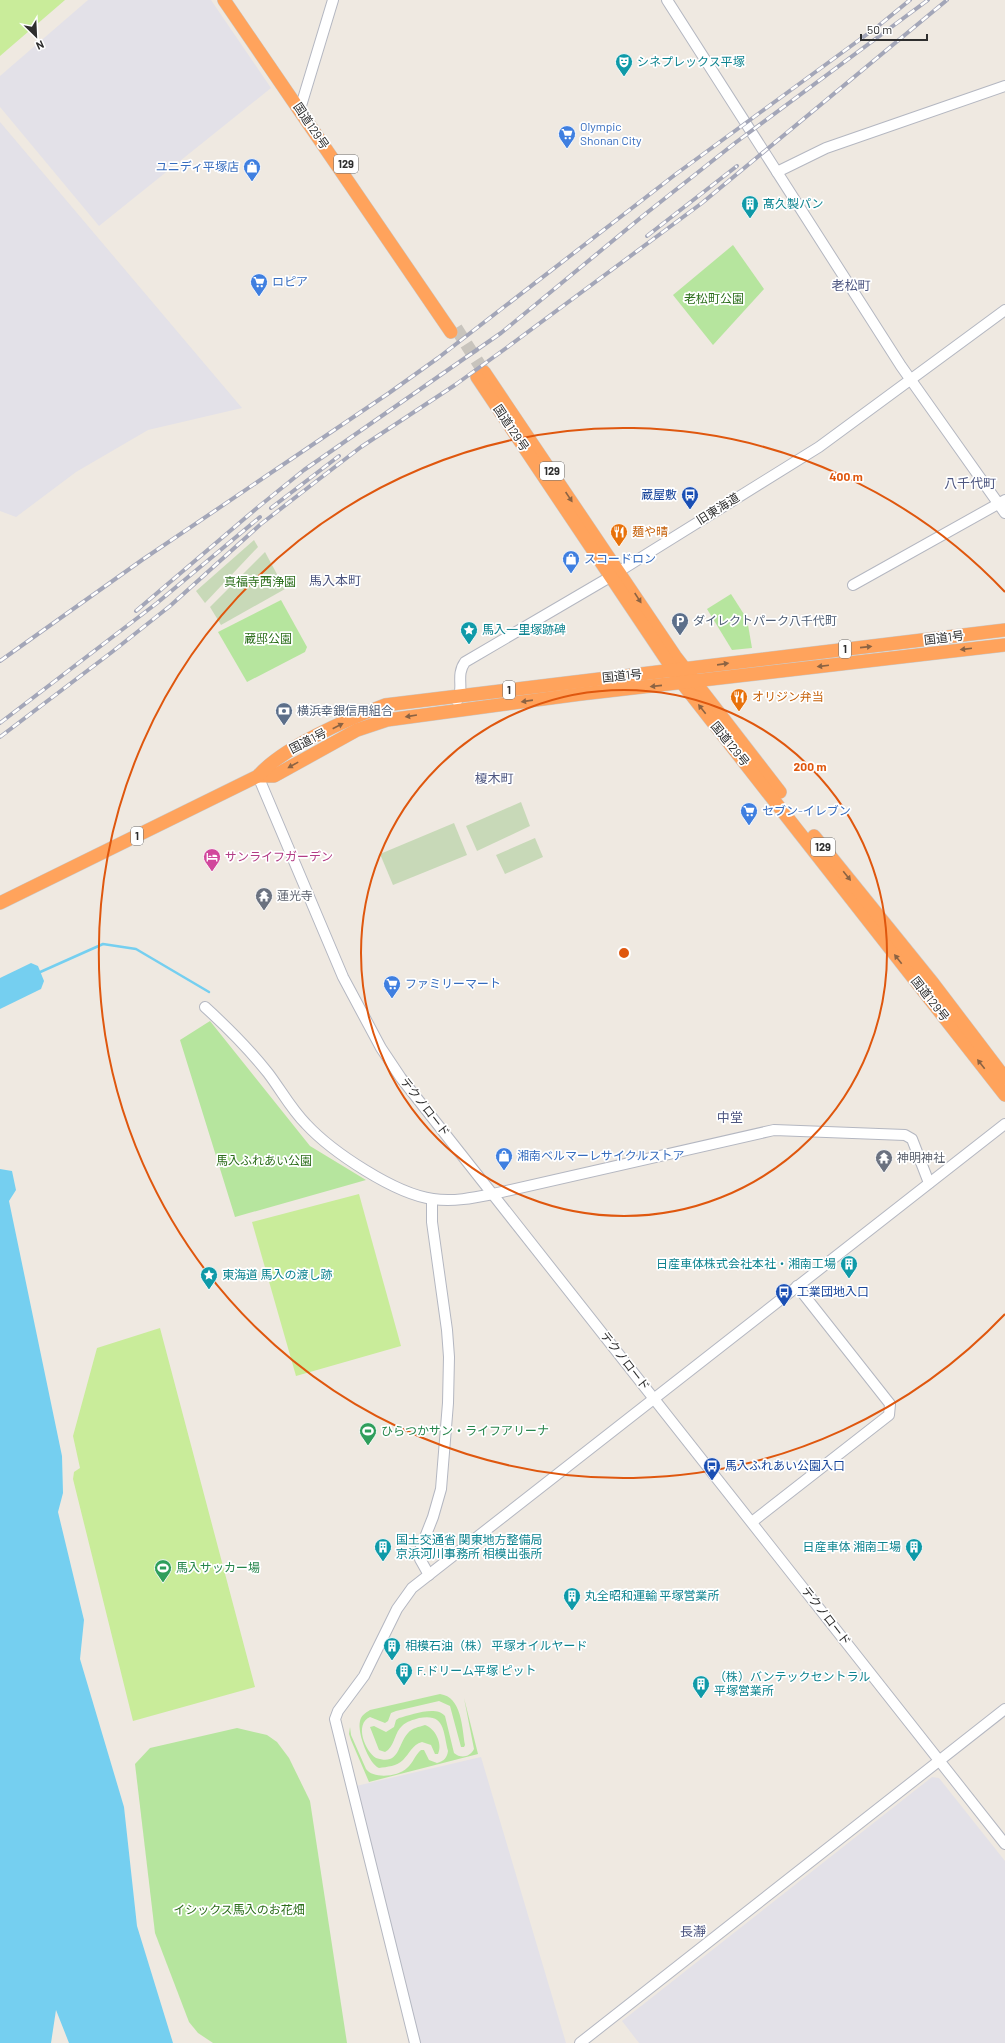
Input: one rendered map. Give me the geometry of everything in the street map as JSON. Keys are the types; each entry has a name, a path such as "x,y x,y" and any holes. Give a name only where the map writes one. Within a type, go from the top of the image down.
{"highway":[{"name":"国道129号","path":"224,0 301,104"},
{"name":"国道129号","path":"235,0 301,104 454,330"},
{"name":"国道129号","path":"480,374 688,683 1005,1095"},
{"name":"国道1号","path":"0,902 258,776 268,765 283,754 358,716 385,705 1005,630"},
{"name":"国道1号","path":"258,776 274,776 357,730 387,720 450,711 1005,645"},
{"name":"国道129号","path":"688,683 1005,1078"}],"street":[{"path":"301,104 333,0"},
{"path":"667,0 777,172 815,235 910,380 1002,502 1005,513"},
{"path":"777,172 826,148 1005,86"},
{"name":"旧東海道","path":"460,696 460,668 465,662 614,574 819,447 1005,310"},
{"path":"853,585 1002,502"},
{"path":"450,711 460,696"},
{"name":"テクノロード","path":"258,776 343,977 381,1048 401,1078 1005,1844"},
{"path":"205,1007 238,1037 268,1072 304,1123 323,1142 375,1175 402,1189 432,1199 452,1200 493,1194 774,1130 905,1135 912,1139 929,1183"},
{"path":"415,2043 335,1719 338,1711 364,1676 396,1609 412,1588 1005,1124"},
{"path":"429,1575 420,1559 420,1550 433,1517 441,1489 448,1403 449,1357 447,1330 432,1222 432,1199"},
{"path":"752,1522 890,1415 891,1410 890,1404 797,1286"},
{"path":"580,2043 1005,1709"}],"shaded area":[{"path":"88,0 211,0 271,88 99,226 0,107 0,76"},
{"path":"0,122 242,408 148,430 76,472 16,517 0,511"},
{"path":"481,1757 566,2043 420,2043 356,1786"},
{"path":"932,1777 939,1778 1005,1861 1005,2043 639,2043 622,2021"}],"green space":[{"path":"0,0 65,0 0,56"},
{"name":"老松町公園","path":"733,245 764,289 713,345 673,295"},
{"path":"254,540 258,547 205,603 196,591"},
{"name":"真福寺西浄園","path":"265,552 285,589 221,625 210,607"},
{"path":"731,594 747,619 752,648 732,650 707,609"},
{"name":"蔵邸公園","path":"281,600 307,647 305,652 247,682 218,632"},
{"path":"521,802 530,826 477,851 466,826"},
{"path":"454,823 467,855 393,885 380,854"},
{"path":"535,838 543,857 505,874 496,855"},
{"name":"馬入ふれあい公園","path":"210,1021 310,1146 366,1180 235,1217 180,1040"},
{"path":"359,1194 401,1346 296,1376 252,1222"},
{"name":"馬入サッカー場","path":"160,1328 255,1687 133,1721 73,1479 74,1472 80,1468 73,1436 97,1348"},
{"path":"440,1694 447,1696 457,1707 462,1722 464,1747 461,1747 450,1706 439,1701 391,1713 388,1721 385,1723 370,1717 365,1720 362,1731 363,1738 368,1750 376,1758 384,1760 394,1757 404,1738 410,1731 425,1725 432,1729 439,1741 438,1754 435,1754 431,1745 422,1742 413,1747 398,1764 379,1768 375,1765 371,1761 362,1740 360,1733 361,1718 370,1710"},
{"path":"464,1698 478,1754 369,1782 351,1740 349,1734 350,1727 351,1735 366,1769 374,1774 386,1776 392,1775 407,1768 421,1750 424,1750 429,1760 437,1763 445,1759 448,1751 441,1725 434,1718 428,1717 419,1718 408,1722 400,1728 392,1744 385,1752 379,1750 370,1727 374,1726 386,1732 394,1727 396,1720 399,1718 416,1713 436,1711 445,1716 454,1753 460,1756 465,1756 470,1754 474,1749"},
{"name":"イシックス馬入のお花畑","path":"237,1728 267,1735 277,1742 289,1758 310,1801 347,2043 213,2043 198,2033 189,2022 155,1933 135,1764 150,1748"}],"water":[{"path":"31,963 38,966 44,981 41,989 0,1009 0,978"},
{"path":"0,1169 12,1171 16,1190 9,1201 62,1456 63,1493 58,1512 84,1620 80,1659 124,1807 137,1926 173,2043 69,2043 56,2010 51,2043 0,2043"}],"waterway":[{"path":"38,973 103,944 136,949 209,992"}],"tunnel":[{"path":"456,328 484,372"}],"railway":[{"path":"0,661 142,560 389,393 438,358 676,174 877,27 910,0"},
{"path":"136,611 304,470 501,333 644,215 735,143 928,0"},
{"path":"0,737 170,606 261,524 361,447 455,385 702,203 947,0"},
{"path":"647,236 737,166"},
{"path":"271,508 339,456"},
{"path":"0,723 157,603 260,517"}],"place":[{"name":"シネプレックス平塚","path":"624,77"},
{"name":"Olympic Shonan City","path":"567,149"},
{"name":"ユニディ平塚店","path":"252,182"},
{"name":"髙久製パン","path":"750,219"},
{"name":"ロピア","path":"259,297"},
{"name":"蔵屋敷","path":"690,510"},
{"name":"麺や晴","path":"619,547"},
{"name":"スコードロン","path":"571,574"},
{"name":"ダイレクトパーク八千代町","path":"680,636"},
{"name":"馬入一里塚跡碑","path":"469,645"},
{"name":"オリジン弁当","path":"739,712"},
{"name":"横浜幸銀信用組合","path":"284,726"},
{"name":"セブン-イレブン","path":"749,826"},
{"name":"サンライフガーデン","path":"212,872"},
{"name":"蓮光寺","path":"264,911"},
{"name":"ファミリーマート","path":"392,999"},
{"name":"湘南ベルマーレサイクルストア","path":"504,1171"},
{"name":"神明神社","path":"884,1173"},
{"name":"日産車体株式会社本社・湘南工場","path":"849,1279"},
{"name":"東海道 馬入の渡し跡","path":"209,1290"},
{"name":"工業団地入口","path":"784,1307"},
{"name":"ひらつかサン・ライフアリーナ","path":"368,1446"},
{"name":"馬入ふれあい公園入口","path":"712,1481"},
{"name":"国土交通省 関東地方整備局 京浜河川事務所 相模出張所","path":"383,1562"},
{"name":"日産車体 湘南工場","path":"914,1562"},
{"name":"馬入サッカー場","path":"163,1583"},
{"name":"丸全昭和運輸 平塚営業所","path":"572,1611"},
{"name":"相模石油（株） 平塚オイルヤード","path":"392,1661"},
{"name":"F.ドリーム平塚 ピット","path":"404,1686"},
{"name":"（株）バンテックセントラル 平塚営業所","path":"701,1699"}],"district":[{"name":"老松町","path":"851,285"},
{"name":"八千代町","path":"970,483"},
{"name":"馬入本町","path":"335,580"},
{"name":"榎木町","path":"494,778"},
{"name":"中堂","path":"730,1117"},
{"name":"長瀞","path":"693,1931"}]}
